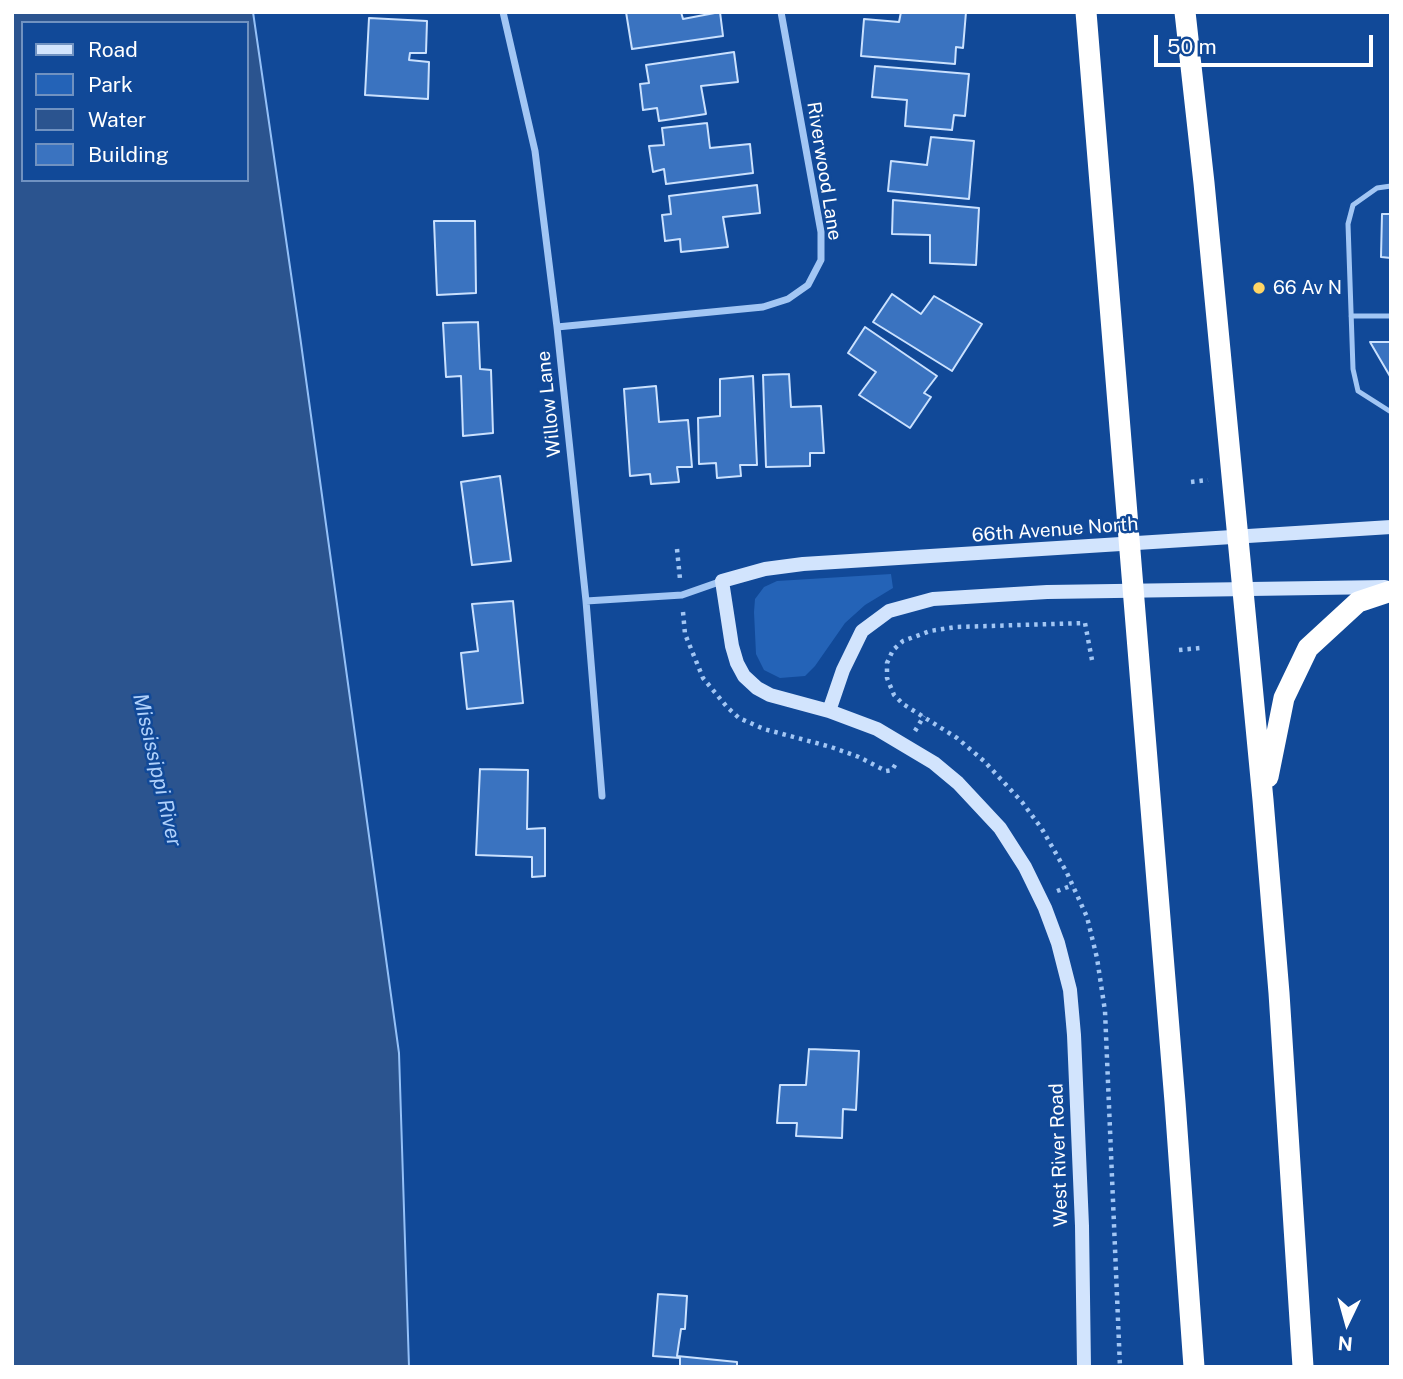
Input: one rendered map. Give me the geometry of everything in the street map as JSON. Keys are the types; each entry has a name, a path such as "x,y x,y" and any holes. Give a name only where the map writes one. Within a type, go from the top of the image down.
{"highway":[{"path":"1086,12 1194,1367"},
{"path":"1187,12 1263,800 1279,993 1303,1367"},
{"path":"1263,800 1284,698 1308,648 1358,602 1391,589"}],"street":[{"name":"Willow Lane","path":"503,12 535,151 586,601 602,796"},
{"name":"Riverwood Lane","path":"557,327 763,307 789,299 808,285 821,260 821,232 781,12"},
{"name":"66th Avenue North","path":"586,601 682,595 765,569 803,564 1391,527"},
{"path":"722,581 732,646 744,676 757,688 771,695 829,711 843,670 862,631 888,611 933,599 1047,592 1391,589"},
{"name":"West River Road","path":"829,711 877,729 906,746 942,770 979,803 1000,828 1025,867 1045,908 1070,989 1074,1035 1082,1226 1084,1367"}],"lane":[{"path":"1391,186 1377,188 1353,205 1348,224 1353,369 1358,391 1391,412"},
{"path":"1351,316 1391,316"}],"path":[{"path":"1191,482 1210,480"},
{"path":"677,549 682,595"},
{"path":"924,716 903,704 894,695 887,678 887,663 893,650 903,640 914,635 956,627 1085,623 1092,660"},
{"path":"1179,650 1200,648"}],"green space":[{"path":"891,574 893,588 865,605 845,623 805,676 780,678 764,670 756,654 754,612 755,599 764,587 777,581"}],"water":[{"name":"Mississippi River","path":"12,12 253,12 399,1053 409,1367 12,1367"}],"building":[{"path":"626,12 681,12 683,19 720,12 723,36 632,49"},
{"path":"901,12 966,12 963,48 956,47 955,64 861,56 864,19 899,22"},
{"path":"369,18 427,21 426,53 410,53 409,60 429,62 428,99 365,95"},
{"path":"734,52 738,82 701,86 706,114 659,121 657,108 643,110 640,84 649,83 646,65"},
{"path":"875,66 969,74 965,116 954,115 952,130 905,126 907,100 872,97"},
{"path":"707,123 710,148 750,144 753,173 666,184 664,169 653,172 649,146 664,145 662,128"},
{"path":"931,137 974,141 969,199 888,191 891,161 927,165"},
{"path":"757,185 760,213 723,217 728,247 681,252 680,239 665,241 662,215 671,214 669,196"},
{"path":"893,200 979,208 976,265 930,263 930,235 892,234"},
{"path":"1382,214 1391,214 1391,258 1381,257"},
{"path":"434,221 475,221 476,293 437,295"},
{"path":"892,294 921,314 934,296 982,324 952,371 873,322"},
{"path":"478,322 480,369 491,370 493,433 463,436 461,376 446,377 443,323"},
{"path":"865,327 937,376 924,393 931,397 910,428 859,395 876,372 848,353"},
{"path":"1370,342 1391,342 1391,378"},
{"path":"789,374 791,407 821,406 824,453 810,453 810,466 766,467 763,375"},
{"path":"753,376 757,465 740,465 741,476 717,478 716,463 699,464 698,418 720,416 720,379"},
{"path":"656,386 659,422 688,420 692,467 677,467 679,482 651,484 650,474 630,476 624,389"},
{"path":"500,476 511,561 472,565 461,482"},
{"path":"513,601 523,703 467,709 461,653 478,651 472,604"},
{"path":"480,769 528,770 527,829 545,828 545,876 532,877 532,857 476,855"},
{"path":"809,1049 859,1051 856,1110 843,1109 842,1138 796,1136 797,1123 777,1123 780,1085 806,1085"},
{"path":"658,1294 687,1296 685,1329 681,1329 677,1356 737,1362 737,1367 680,1367 680,1358 653,1356"}],"place":[{"name":"66 Av N","path":"1259,288"}]}
